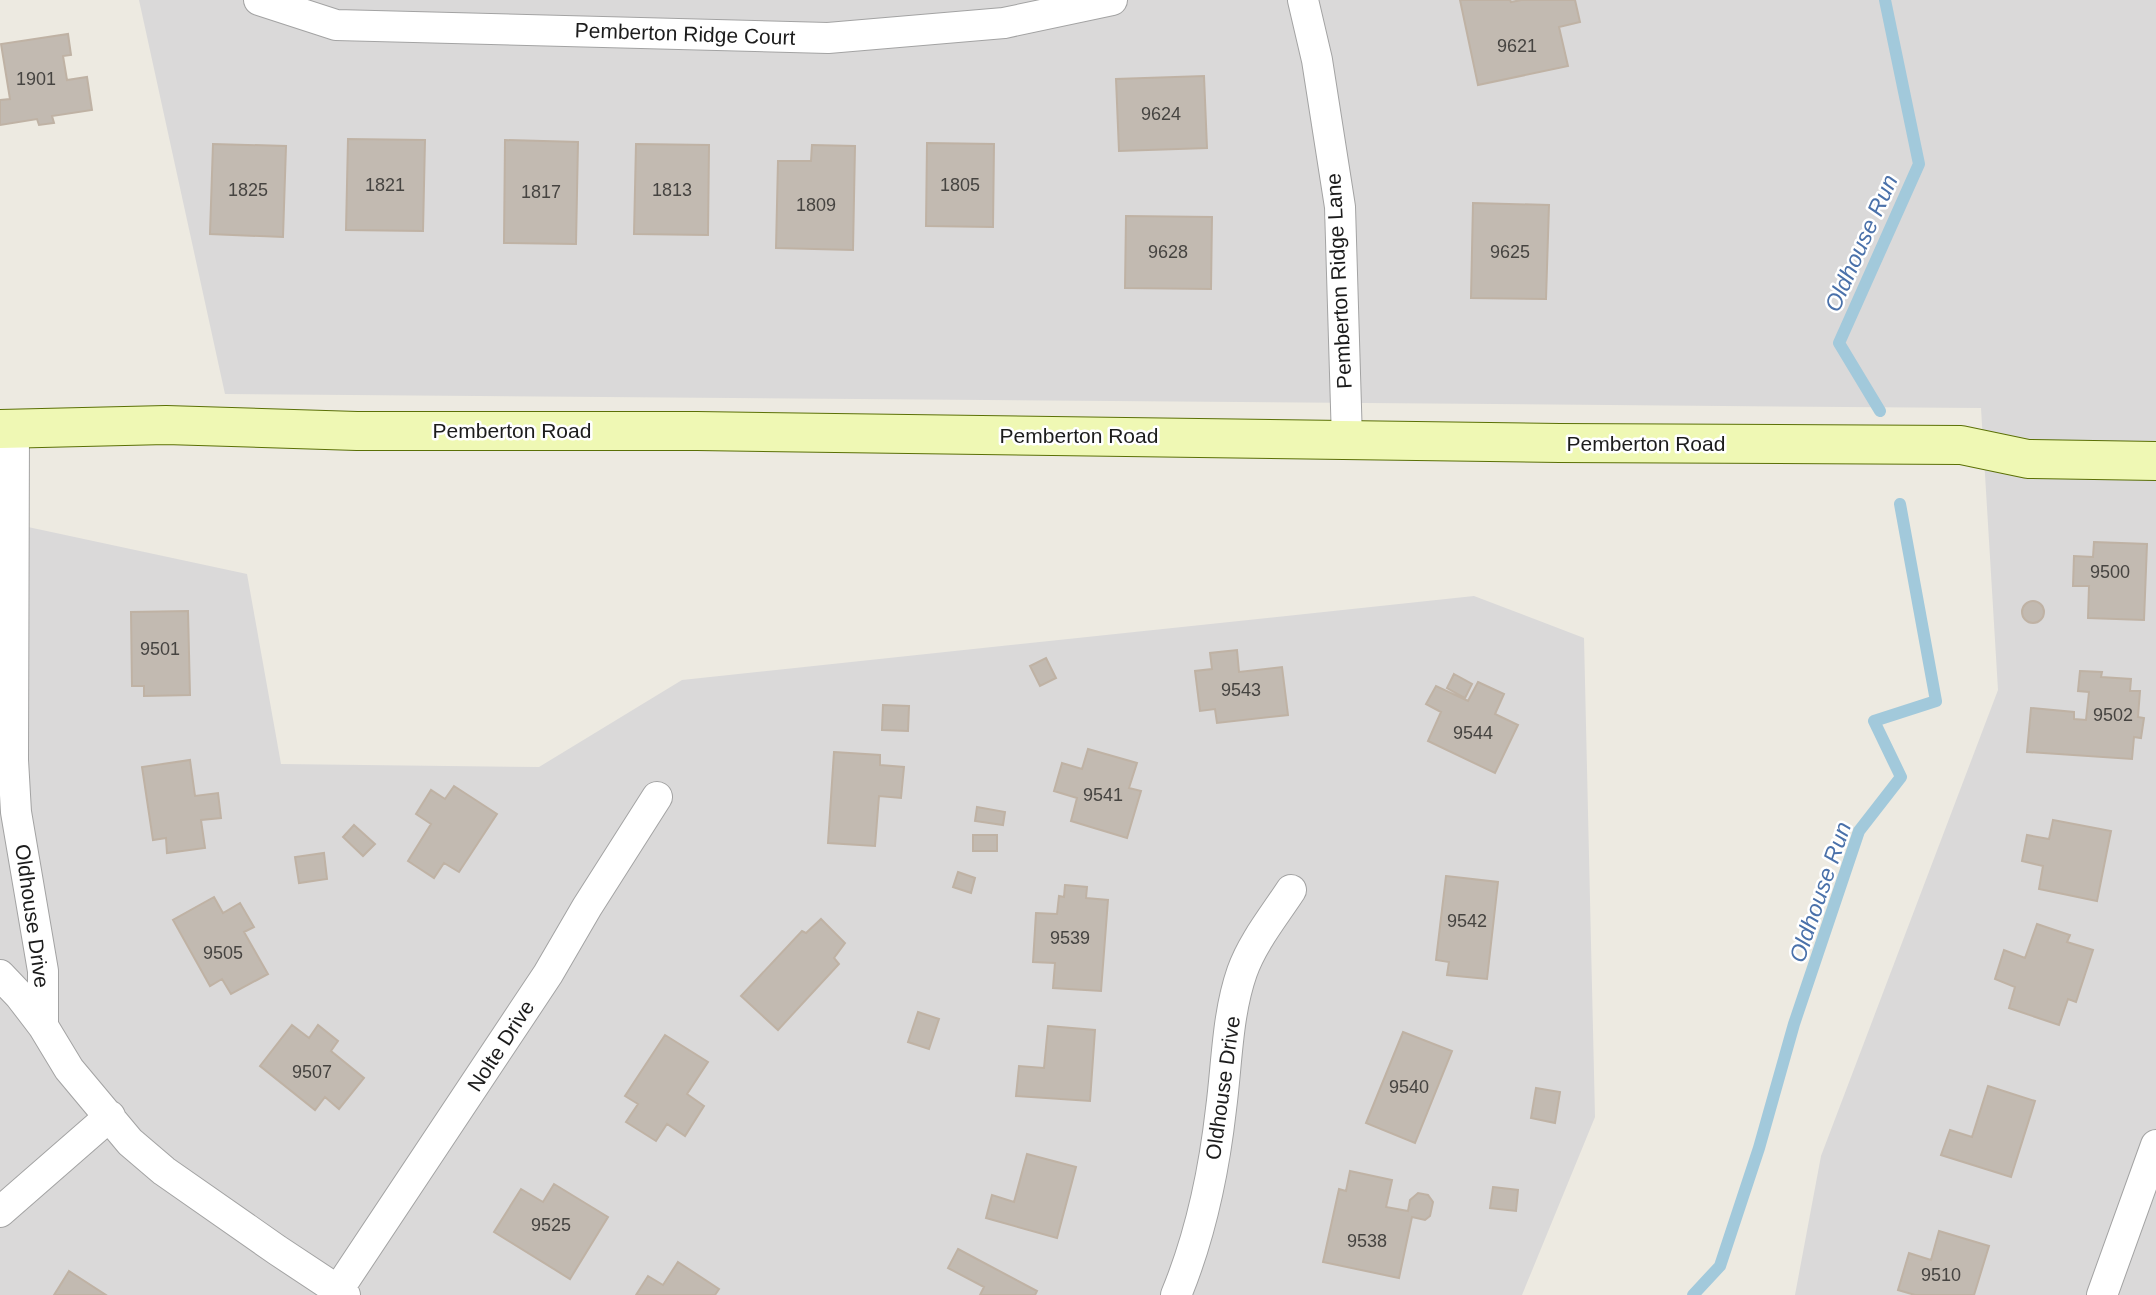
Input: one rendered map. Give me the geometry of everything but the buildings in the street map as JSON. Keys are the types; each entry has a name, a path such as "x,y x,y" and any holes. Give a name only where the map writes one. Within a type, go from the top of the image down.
{"street":[{"name":"Pemberton Ridge Court","path":"259,0 336,25 828,38 1004,23 1112,0"},
{"name":"Pemberton Ridge Lane","path":"1303,0 1317,60 1340,207 1346,440"},
{"name":"Pemberton Road","path":"7,428 166,425 357,431 697,431 1961,445 2028,459 2156,460"},
{"name":"Oldhouse Drive","path":"7,428 16,812 43,971 43,1026"},
{"name":"Nolte Drive","path":"342,1293 548,974 657,797"},
{"name":"Oldhouse Drive","path":"1176,1295 1206,1196 1221,1113 1232,1017 1241,974 1250,953 1291,890"},
{"name":"Oldhouse Drive","path":"0,975 43,1026 69,1069 130,1142 164,1171 342,1293"},
{"path":"0,1212 110,1116"},
{"path":"2102,1295 2156,1145"}],"shaded area":[{"path":"139,0 2156,0 2156,1295 1795,1295 1821,1156 1998,690 1981,408 225,394"},
{"path":"0,521 247,574 281,764 539,767 682,680 1474,596 1584,638 1595,1117 1522,1295 0,1295"}],"waterway":[{"name":"Oldhouse Run","path":"1880,411 1839,343 1919,164 1885,0"},
{"name":"Oldhouse Run","path":"1693,1295 1720,1266 1759,1148 1794,1024 1859,831 1901,777 1874,721 1936,701 1900,504"}]}
